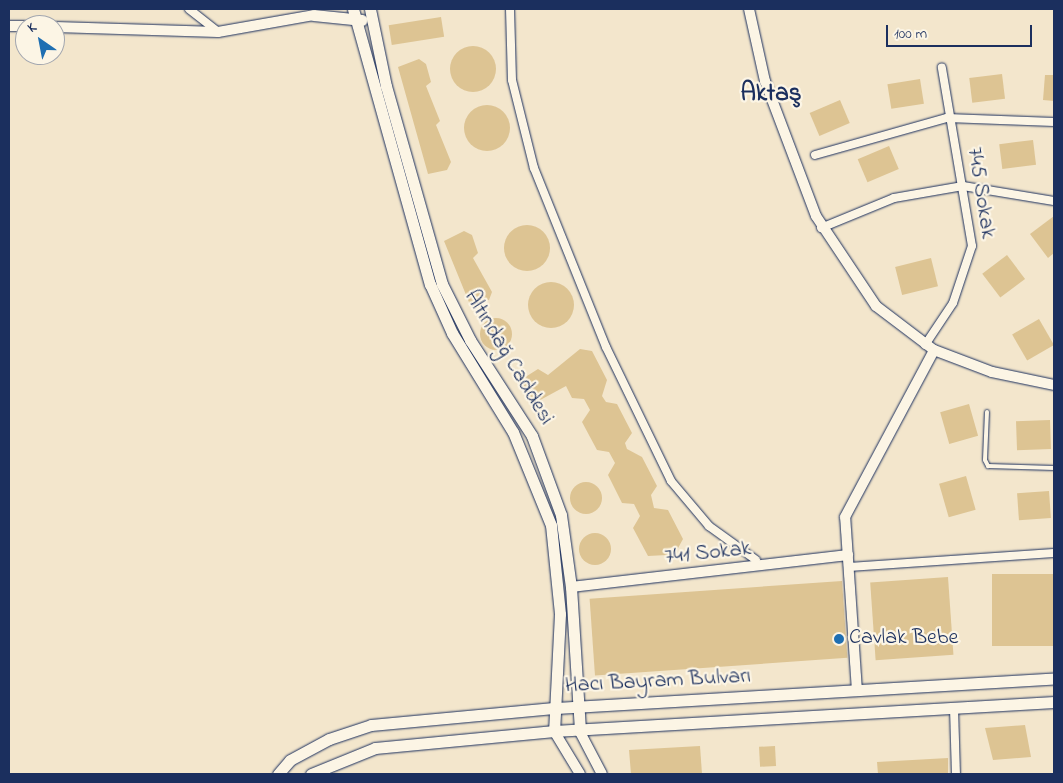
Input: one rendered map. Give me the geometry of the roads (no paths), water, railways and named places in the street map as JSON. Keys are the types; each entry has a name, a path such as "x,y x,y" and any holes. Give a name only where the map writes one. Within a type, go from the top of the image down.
{"main road":[{"name":"Altındağ Caddesi","path":"353,9 435,299 513,432 548,514 560,614 554,731"},
{"name":"Altındağ Caddesi","path":"372,11 386,86 435,266 462,325 520,413 541,455 564,532 571,587 577,708 580,732"},
{"path":"319,12 356,22 372,11"},
{"name":"Hacı Bayram Bulvarı","path":"278,774 290,760 329,739 371,726 556,708 1054,678"},
{"name":"Hacı Bayram Bulvarı","path":"311,774 376,748 554,731 580,732 1054,702"}],"street":[{"path":"189,9 218,32"},
{"path":"510,9 512,80 534,168 606,347 671,481 709,526 756,560"},
{"path":"749,9 765,81 822,228 876,306 930,347 992,372 1054,385"},
{"path":"65,27 218,32 319,12"},
{"name":"745 Sokak","path":"857,691 846,517 952,303 972,246 963,186 947,118 942,68"},
{"path":"815,155 947,118 1054,122"},
{"path":"822,228 894,198 963,186 1054,201"},
{"path":"849,566 1054,553"},
{"name":"741 Sokak","path":"571,587 848,555"},
{"path":"954,708 956,774"},
{"path":"554,731 580,774"},
{"path":"580,732 602,774"}],"lane":[{"path":"987,412 985,460 988,466 1054,468"}],"place":[{"name":"Cavlak Bebe","path":"839,639"}],"district":[{"name":"Aktaş","path":"771,94"}]}
